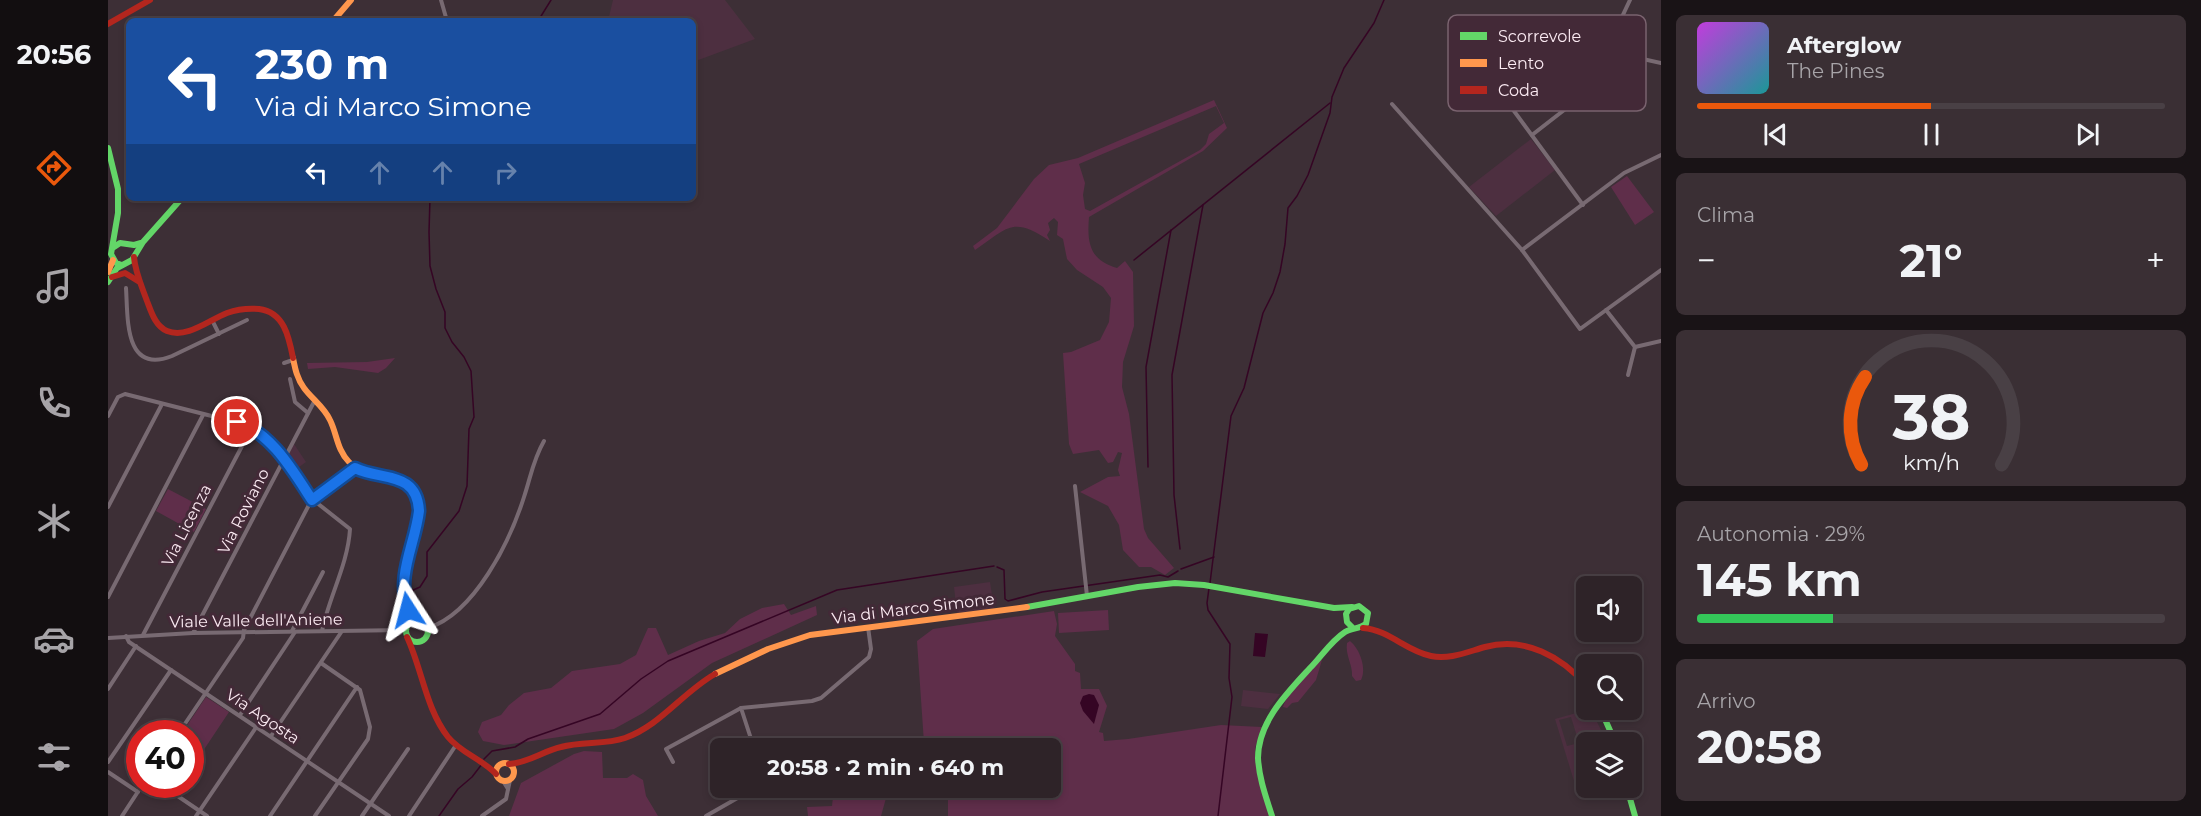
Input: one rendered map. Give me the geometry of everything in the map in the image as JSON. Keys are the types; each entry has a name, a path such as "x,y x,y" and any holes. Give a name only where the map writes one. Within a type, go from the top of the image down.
{"street":[{"path":"108,24 150,0"},
{"path":"336,18 351,0"},
{"path":"441,0 446,18"},
{"path":"1623,15 1630,0"},
{"path":"1646,60 1661,63"},
{"path":"1392,104 1522,250 1580,329 1661,270"},
{"path":"1514,111 1583,205"},
{"path":"1532,135 1564,111"},
{"path":"108,148 120,193 117,230 111,254 113,260 109,277"},
{"path":"1522,250 1626,172 1661,155"},
{"path":"109,277 134,256 143,242 179,201"},
{"path":"117,230 119,239 133,249 146,304 153,320 165,331 186,332 239,308 249,307 267,311 287,330 299,382 330,420 342,454 355,468 400,480 409,486 418,499 418,518 403,579 408,610 406,633 443,729 456,745 496,774 509,778"},
{"path":"113,248 117,244 136,245 143,242"},
{"path":"113,260 138,276"},
{"path":"109,277 120,273 129,274 139,282 143,289"},
{"path":"126,288 130,339 137,352 145,358 154,360 168,358 248,320"},
{"path":"1606,310 1635,348"},
{"path":"212,321 219,334"},
{"path":"1635,348 1661,341"},
{"path":"1628,375 1635,348"},
{"path":"284,363 293,360"},
{"path":"290,379 295,402 308,413"},
{"path":"108,416 119,396 124,394 252,427 283,459 312,500 348,525 350,530 345,557 330,599 322,631"},
{"name":"Via Roviano","path":"193,633 315,400"},
{"path":"108,507 162,404"},
{"path":"108,597 203,415"},
{"name":"Via Licenza","path":"143,635 252,427"},
{"path":"428,628 439,624 462,606 485,581 519,510 533,463 544,441"},
{"path":"188,720 243,635 312,500 355,468"},
{"path":"1075,486 1087,596"},
{"path":"240,715 294,631 323,572"},
{"name":"Via di Marco Simone","path":"509,764 524,762 565,745 615,741 630,736 652,723 711,676 788,642 810,635 1021,608 1150,585 1175,583 1204,585 1334,608 1341,611 1346,620"},
{"path":"1343,633 1352,607 1363,608 1382,633"},
{"name":"Via di Marco Simone","path":"1334,608 1352,607"},
{"path":"408,610 424,621 428,628 427,635 418,645 417,658"},
{"path":"1361,628 1366,624 1368,617"},
{"path":"408,623 418,619"},
{"path":"1346,620 1353,628"},
{"path":"674,762 666,749 741,708 812,701 821,698 868,658 871,649 868,627"},
{"path":"1272,816 1259,770 1258,750 1263,734 1271,718 1291,690 1343,633 1353,628 1373,629 1421,654 1438,657 1456,656 1502,644 1531,646 1563,662 1576,673"},
{"path":"271,736 343,630"},
{"name":"Viale Valle dell'Aniene","path":"108,638 193,633 243,635 343,630 406,633"},
{"path":"406,633 413,641 420,642"},
{"name":"Via Agosta","path":"126,636 127,640 389,816"},
{"path":"108,689 136,646"},
{"path":"315,816 370,733 362,693 357,687 321,663"},
{"path":"108,762 171,670"},
{"path":"270,816 357,687"},
{"path":"741,708 751,738"},
{"path":"196,816 256,726"},
{"path":"409,816 456,745"},
{"path":"362,816 408,749"},
{"path":"482,762 498,766 503,763 509,764 513,768 509,778 508,796 482,816"},
{"name":"Via di Marco Simone","path":"509,778 524,762"},
{"path":"496,774 498,766"},
{"path":"108,772 126,784"},
{"path":"122,816 134,798"},
{"path":"180,798 207,816"},
{"path":"706,816 738,798"},
{"path":"1630,798 1635,816"}],"shaded area":[{"path":"613,0 725,0 755,39 696,61 696,18 609,18"},
{"path":"1214,100 1227,128 1203,151 1089,217 1090,242 1095,255 1108,265 1117,268 1125,261 1133,272 1134,326 1123,362 1122,387 1129,414 1144,529 1148,538 1174,568 1165,575 1151,567 1139,567 1123,550 1119,525 1108,506 1080,492 1108,477 1120,476 1118,470 1122,453 1118,452 1113,462 1108,463 1099,450 1073,454 1069,444 1063,353 1100,340 1109,322 1111,298 1103,287 1077,270 1067,259 1063,239 1057,235 1058,222 1054,218 1048,223 1050,230 1047,235 1050,241 1037,233 1019,227 1004,230 975,250 973,246 997,228 1034,179 1049,165 1078,158","holes":["1216,106 1224,123 1209,134 1206,144 1200,150 1090,211 1085,209 1083,195 1085,183 1079,164"]},
{"path":"1531,139 1555,170 1496,216 1469,187"},
{"path":"1627,176 1654,212 1635,225 1611,187"},
{"path":"395,358 378,373 335,367 308,369 307,363 367,362"},
{"path":"294,444 306,462 295,470 287,458"},
{"path":"168,489 206,509 194,532 156,511"},
{"path":"990,582 994,608 957,613 954,587"},
{"path":"784,604 791,615 816,606 817,615 712,663 643,713 614,729 504,745 483,741 478,732 482,722 501,715 524,693 551,688 572,671 620,664 636,655 648,628 656,628 668,655 699,641 725,633 740,619 762,608"},
{"path":"1108,610 1109,630 1059,633 1058,613"},
{"path":"1054,611 1057,624 1055,636 1075,664 1075,671 1080,673 1081,689 1099,689 1107,706 1099,732 1103,733 1104,741 1221,725 1262,727 1255,748 1255,757 1270,816 948,816 948,798 1061,798 1061,738 924,738 917,641 933,629"},
{"path":"1255,633 1268,634 1265,657 1253,656"},
{"path":"1350,641 1362,659 1361,680 1356,681 1352,676 1347,647"},
{"path":"1322,660 1316,680 1298,702 1292,703 1287,708 1283,707 1300,681"},
{"path":"1243,690 1280,694 1268,709 1241,706"},
{"path":"1094,695 1099,705 1094,724 1083,711 1080,703 1083,696"},
{"path":"206,697 229,712 204,750 204,720 191,720"},
{"path":"1576,713 1576,720 1596,720 1602,732 1576,733 1571,717 1559,720 1567,746 1576,744 1576,781 1574,781 1555,719"},
{"path":"584,751 602,752 603,778 627,778 633,774 643,780 646,796 658,816 509,816 521,783 574,754"},
{"path":"833,798 886,798 881,816 808,816 807,807 832,806"}],"waterway":[{"path":"540,18 551,0"},
{"path":"1210,583 1231,416 1244,388 1263,313 1280,272 1288,208 1308,175 1330,113 1332,97 1344,68 1374,23 1384,0"},
{"path":"1134,260 1330,103"},
{"path":"411,591 420,587 427,576 427,552 459,511 467,486 469,429 474,417 471,371 445,328 445,312 430,266 430,201"},
{"path":"1180,549 1174,495 1172,375 1203,205"},
{"path":"1148,467 1146,367 1171,230"},
{"path":"1181,569 1214,557"},
{"path":"484,759 492,751 515,747 528,739 600,714 641,679 668,661 837,590 994,566"},
{"path":"997,567 1004,570 1005,599 1008,601 1042,592 1160,575 1168,577 1178,571"},
{"path":"1209,588 1208,610 1230,644 1229,678 1232,697 1218,816"},
{"path":"439,816 458,789 482,764"}],"traffic: fast":[{"path":"108,148 118,189 118,213 111,254 116,263 122,265"},
{"path":"108,282 117,268 132,260 143,242 179,201"},
{"path":"114,247 120,243 134,245 141,243"},
{"path":"1027,607 1138,587 1175,583 1204,585 1334,608 1352,607"},
{"path":"1272,816 1263,787 1258,758 1259,745 1268,720 1283,698 1331,644 1345,632 1366,624 1368,613 1359,606 1349,609 1346,614 1347,622 1353,628"},
{"path":"413,620 421,620 428,627 428,631 428,635 421,642 413,642 406,635 406,627 413,620"},
{"path":"1605,720 1611,732"},
{"path":"1630,798 1635,816"}],"traffic: slow":[{"path":"336,18 351,0"},
{"path":"108,272 113,260"},
{"path":"293,358 300,381 327,415 342,452 349,462 371,474 406,485 414,492 418,503 418,520 403,581 408,623"},
{"path":"715,674 768,649 810,635 1027,607"},
{"path":"501,763 509,763 514,768 514,772 512,779 501,781 496,776 496,768 501,763"}],"traffic: jam":[{"path":"108,24 150,0"},
{"path":"134,257 137,274 150,309 156,322 163,329 182,333 231,312 259,309 267,311 280,320 290,342 293,358"},
{"path":"112,277 125,273 138,281"},
{"path":"1363,628 1381,633 1413,650 1438,657 1458,655 1500,644 1528,647 1554,658 1576,675"},
{"path":"407,637 434,714 448,737 496,774"},
{"path":"509,764 561,747 617,740 638,733 715,674"}],"route":[{"path":"237,422 254,428 280,454 312,500 355,468 395,478 412,489 418,499 419,511 403,579 408,610"}]}
